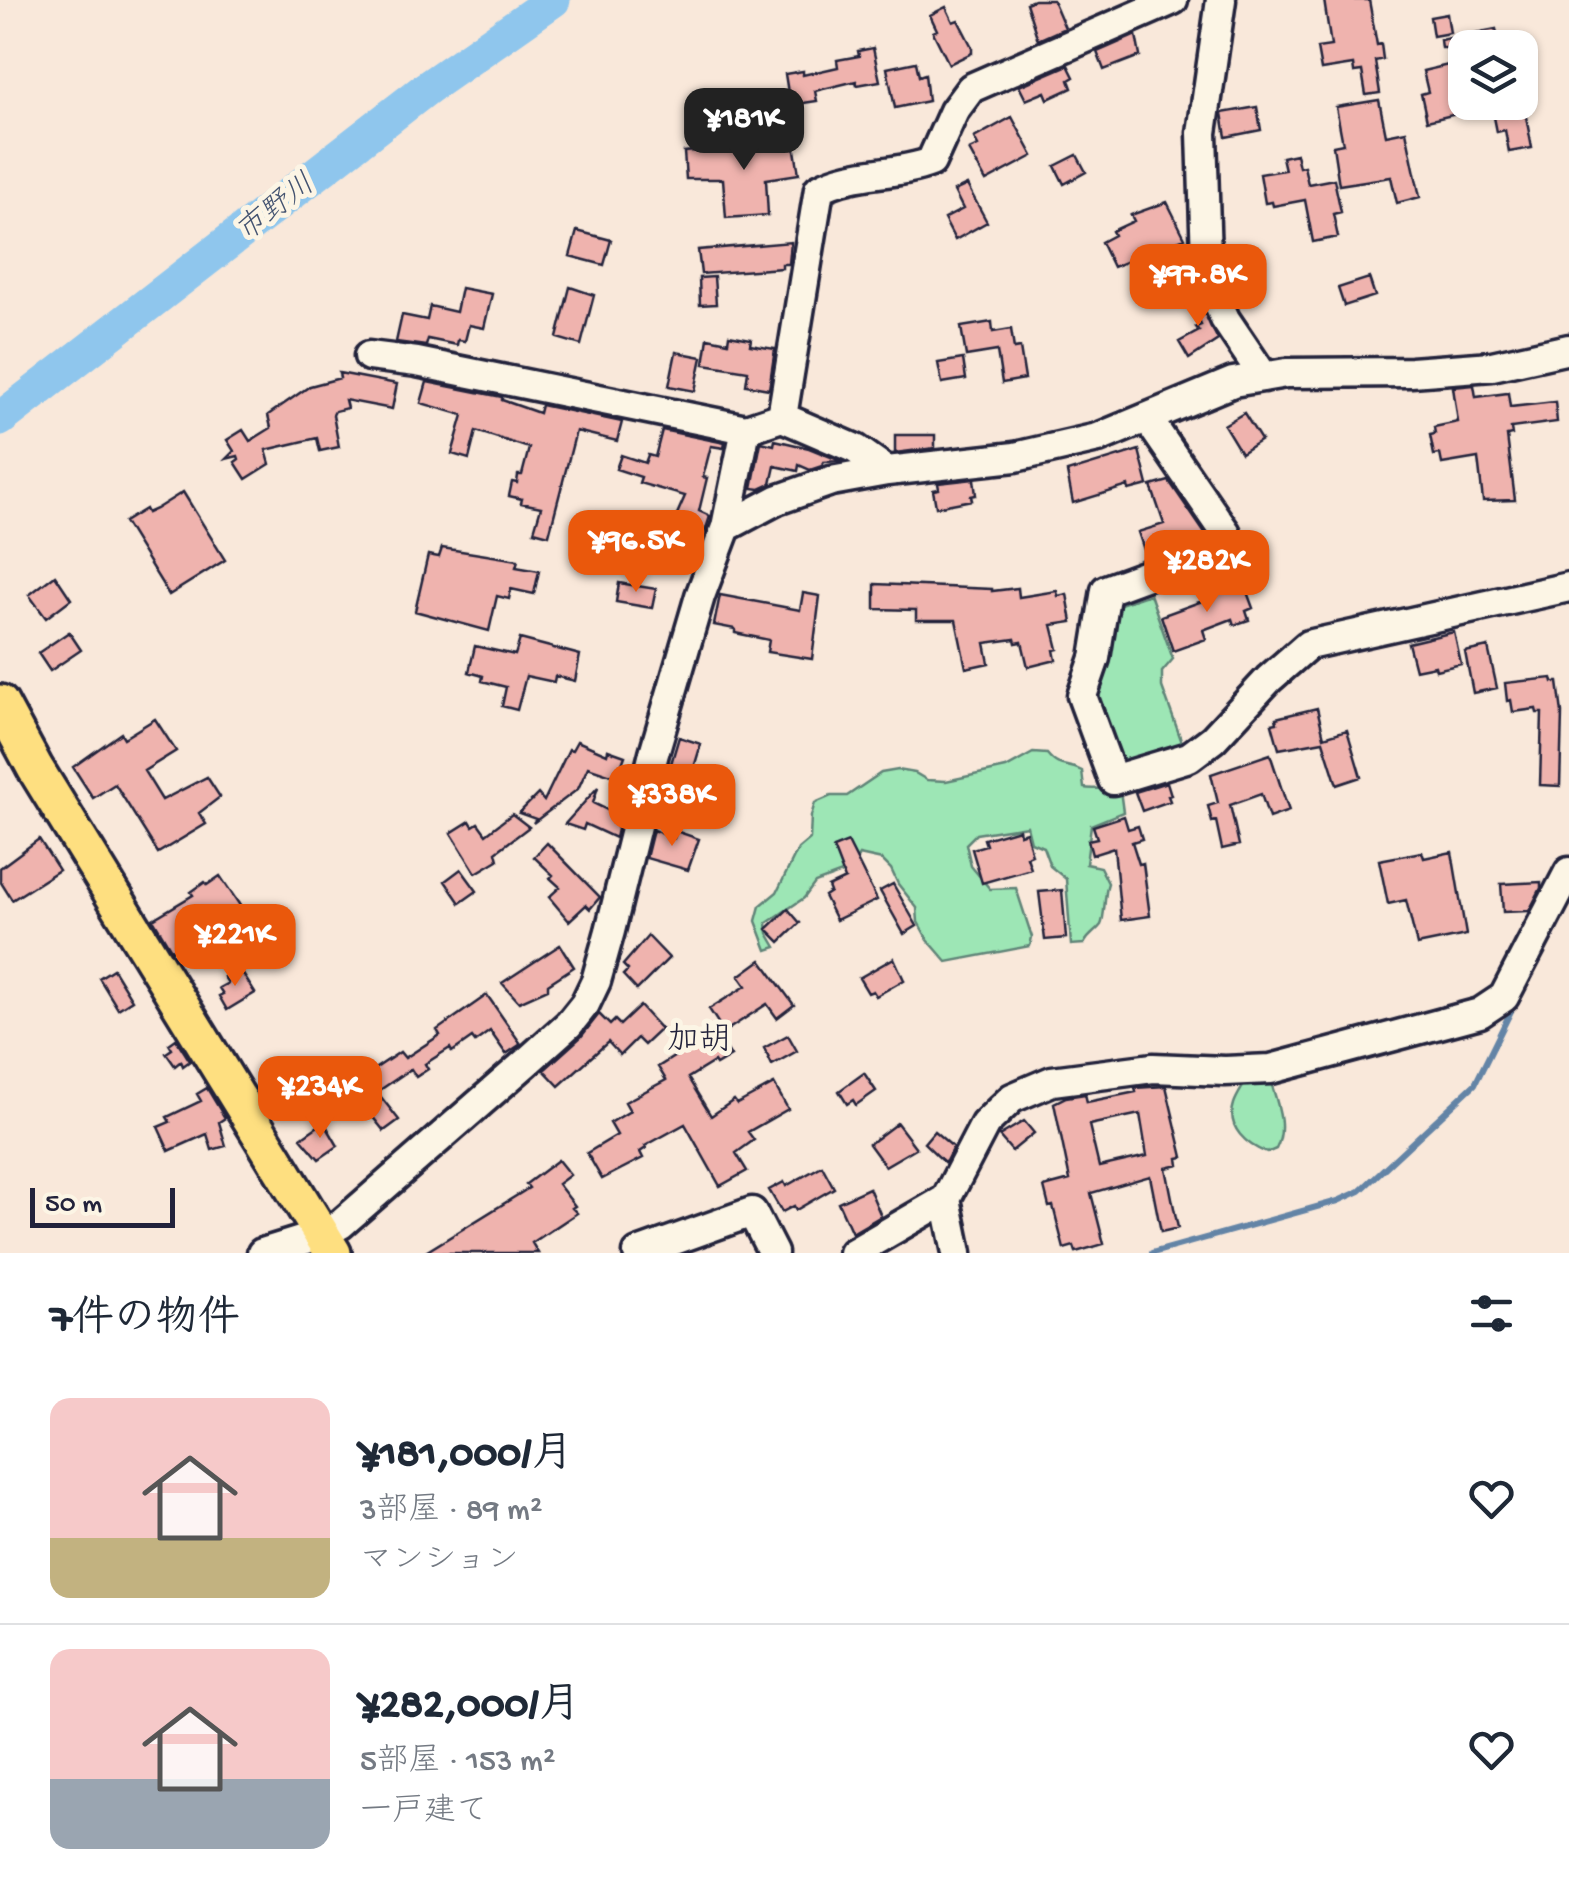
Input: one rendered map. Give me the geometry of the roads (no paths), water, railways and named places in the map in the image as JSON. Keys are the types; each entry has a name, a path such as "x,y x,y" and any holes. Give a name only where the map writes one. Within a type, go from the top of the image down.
{"main road":[{"path":"0,703 31,760 328,1243"}],"street":[{"path":"782,417 819,189 837,179 931,162 954,111 971,88 1173,0"},
{"path":"1222,0 1202,133 1206,258 1209,282 1225,319 1264,377"},
{"path":"726,527 777,500 830,481 1015,457 1098,438 1232,382 1286,373 1453,370 1569,350"},
{"path":"369,356 418,362 746,430 782,417 856,450 887,471"},
{"path":"1146,418 1226,533 1220,548 1106,590 1095,658 1082,696 1112,780 1189,756 1213,739 1269,679 1308,645 1569,587"},
{"path":"262,1253 328,1243 340,1224 569,1024 585,1004 596,982 654,754 700,596 726,527 746,430"},
{"path":"853,1253 946,1199 986,1124 1012,1098 1052,1081 1153,1068 1271,1069 1480,1013 1504,997 1569,872"},
{"path":"946,1199 957,1253"},
{"path":"638,1253 752,1212 773,1253"}],"waterway":[{"name":"市野川","path":"0,419 427,88 553,0"},
{"path":"1152,1253 1338,1201 1360,1191 1475,1084 1517,999"}],"district":[{"name":"加胡","path":"699,1037"}]}
